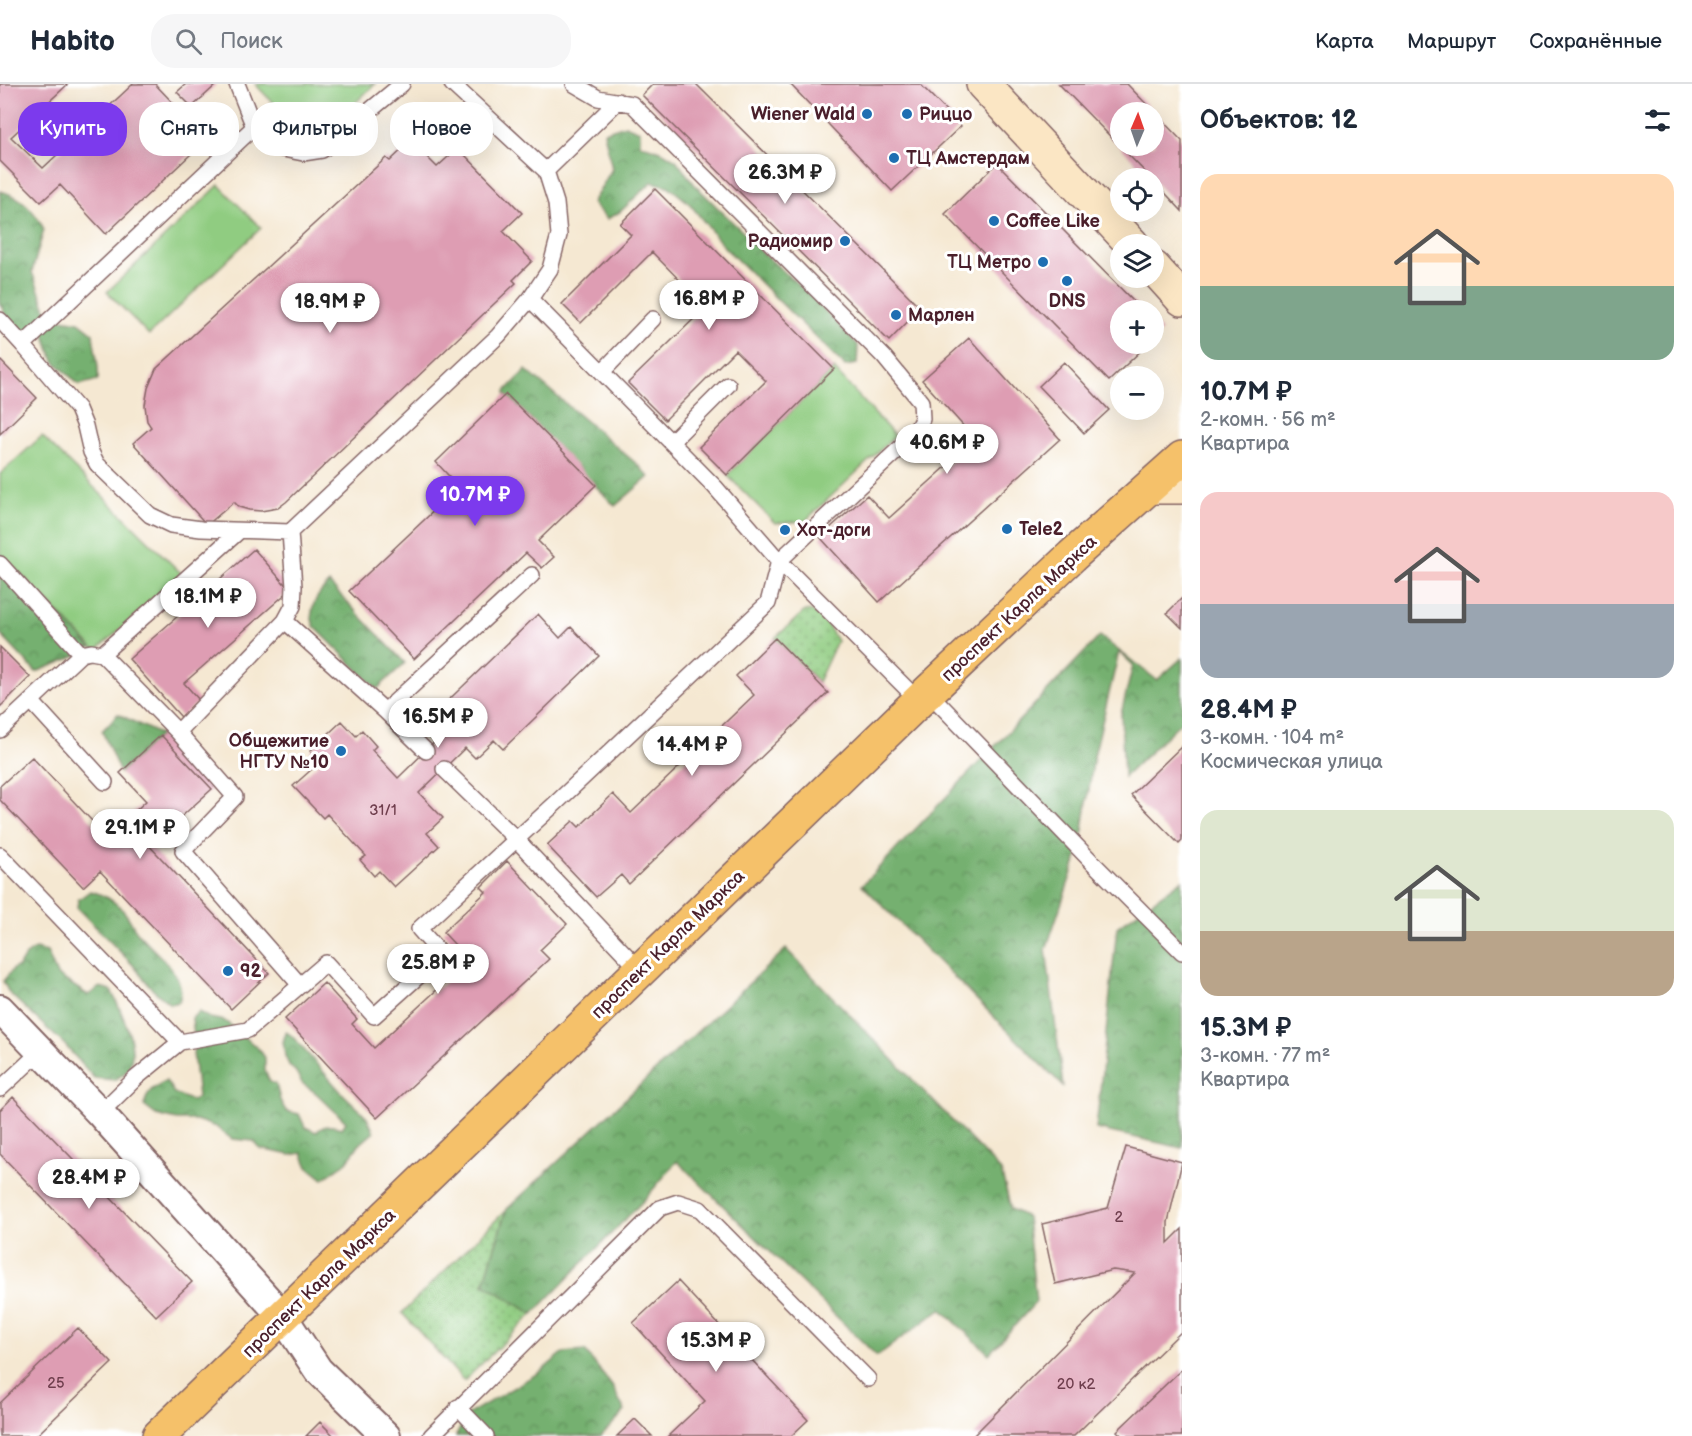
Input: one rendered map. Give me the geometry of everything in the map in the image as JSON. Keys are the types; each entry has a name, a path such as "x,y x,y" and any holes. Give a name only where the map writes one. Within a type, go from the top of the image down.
{"main road":[{"name":"проспект Карла Маркса","path":"159,1436 1072,556 1167,487 1182,458"}],"street":[{"path":"983,84 1123,234"},
{"path":"1164,279 1182,299"},
{"path":"0,1009 100,1113 283,1317 318,1370 386,1436"}],"lane":[{"path":"237,84 251,119"},
{"path":"378,104 402,84"},
{"path":"0,320 78,409 97,464 150,515 171,525 201,529 290,532 498,336 530,299 550,269 559,236 556,203 546,171 452,84"},
{"path":"100,1113 136,1078 180,1042 248,1030 326,963 374,1016 442,955 418,929 768,603 780,561 914,435 922,419 921,402 884,357 632,104 598,98 574,84"},
{"path":"546,171 618,101"},
{"path":"23,345 251,130"},
{"path":"530,299 715,487 780,561 924,697 1182,952"},
{"path":"603,372 653,319"},
{"path":"671,442 728,385"},
{"path":"102,654 238,531"},
{"path":"178,732 285,621 293,606 290,532"},
{"path":"0,564 81,654"},
{"path":"385,711 532,575"},
{"path":"285,621 426,750"},
{"path":"0,730 81,654 91,652 102,654 178,732 236,797 183,851 300,985"},
{"path":"31,700 105,782"},
{"path":"444,769 516,839 640,970"},
{"path":"0,855 180,1042"},
{"path":"0,1089 41,1051"},
{"path":"431,1436 660,1208 678,1202 700,1209 868,1379"},
{"path":"458,1407 486,1436"}],"green space":[{"path":"255,84 375,84 356,102 272,102"},
{"path":"625,125 640,131 640,144 663,152 676,160 695,185 763,253 810,295 858,345 857,364 845,366 725,248 689,203 668,186 652,182 620,212 607,219 592,203 612,169 604,132"},
{"path":"219,185 261,228 149,335 107,292"},
{"path":"0,191 21,200 36,216 44,229 32,272 49,317 79,322 93,333 98,380 79,385 54,361 44,334 25,332 8,321 0,303"},
{"path":"834,369 895,436 805,521 775,523 727,475"},
{"path":"526,370 638,465 649,477 615,506 506,394 506,391"},
{"path":"42,436 182,574 96,651 0,553 0,474"},
{"path":"0,553 91,647 69,659 36,672 0,634"},
{"path":"329,583 405,663 377,689 314,626 312,614 314,603"},
{"path":"805,611 821,617 837,641 818,682 775,638"},
{"path":"1100,636 1157,680 1182,658 1182,721 1124,777 1121,714 1133,665 1119,652 1094,756 1080,849 1046,949 1063,1086 862,885"},
{"path":"118,714 161,735 120,773 102,731"},
{"path":"1182,880 1182,1148 1096,1129 1117,927"},
{"path":"90,891 105,896 118,905 144,941 168,964 179,982 181,992 179,1002 170,1004 153,990 133,965 77,908 78,900"},
{"path":"35,949 47,952 57,975 88,995 100,987 111,990 131,1042 131,1063 119,1077 114,1080 94,1078 65,1045 9,993 3,981 13,969 19,966 25,956"},
{"path":"786,949 1001,1171 1011,1209 1027,1217 1036,1302 989,1354 941,1309 877,1356 677,1161 645,1199 533,1314 484,1284 506,1210"},
{"path":"199,1012 210,1018 225,1021 260,1050 265,1058 265,1071 270,1082 276,1084 280,1100 286,1111 299,1114 305,1127 316,1132 328,1126 342,1128 346,1122 302,1083 289,1065 283,1042 286,1032 366,1116 374,1132 358,1146 347,1162 323,1179 308,1167 302,1153 291,1155 260,1149 254,1141 232,1139 216,1127 196,1120 177,1120 156,1115 144,1106 145,1101 151,1090 166,1081 174,1093 192,1101 198,1097 192,1018"},
{"path":"506,1210 484,1284 533,1314 464,1381 402,1313"},
{"path":"585,1351 612,1386 625,1411 601,1436 456,1436 467,1415 540,1372 563,1353"}],"building":[{"path":"0,84 68,84 49,102 18,102 18,130 11,137 18,144 18,156 31,156 43,168 56,156 127,156 127,102 114,102 133,84 155,84 172,102 139,102 139,156 189,156 106,234 60,185 41,202 0,161"},
{"path":"186,84 217,84 197,102 187,102 177,92"},
{"path":"653,84 696,84 921,308 889,341 642,95"},
{"name":"ТЦ Амстердам","path":"790,84 920,84 961,126 892,191"},
{"path":"1059,84 1127,84 1144,102 1110,102 1110,136"},
{"path":"1164,122 1182,141 1182,211 1164,192 1164,168 1141,168 1129,156 1164,156"},
{"path":"395,156 426,156 437,167 449,156 466,156 522,213 503,231 532,261 513,280 516,283 286,502 278,508 261,511 239,507 234,502 207,525 133,443 151,427 147,421 145,405 148,388 156,369 386,158 390,161"},
{"name":"ТЦ Метро","path":"997,163 1110,278 1110,288 1120,288 1132,300 1110,300 1110,354 1137,354 1125,366 1110,366 1109,381 945,214"},
{"path":"655,189 834,369 727,475 699,447 766,381 735,350 665,420 628,383 706,307 652,252 581,323 562,304 631,235 620,224"},
{"path":"969,338 1060,439 879,602 820,537 867,495 889,518 976,440 922,380"},
{"path":"0,360 37,398 0,434"},
{"path":"1064,362 1109,410 1084,433 1039,386"},
{"path":"506,394 596,485 538,541 554,557 542,568 526,553 414,659 349,591 459,487 436,462"},
{"path":"254,549 290,590 184,683 200,701 181,717 129,659"},
{"path":"1182,598 1182,628 1167,613"},
{"name":"Общежитие НГТУ №10","path":"538,614 560,638 571,627 599,656 503,749 494,740 475,758 465,748 419,793 443,818 427,833 439,846 394,887 379,871 374,876 360,860 366,856 327,814 323,818 293,786 320,762 310,751 342,721 356,736 362,730 376,746 372,750 398,778 447,730 433,715"},
{"path":"775,638 828,693 629,884 621,875 596,897 547,845 573,821 579,827 613,794 631,813 754,695 736,676"},
{"path":"0,647 30,677 0,707"},
{"path":"161,735 212,789 171,826 165,820 144,840 269,973 231,1009 100,871 83,887 0,800 0,786 32,757 107,837 146,801 120,773"},
{"path":"1182,746 1182,841 1179,844 1131,795"},
{"path":"507,861 567,924 540,950 549,959 377,1118 285,1019 324,983 357,1019 352,1024 374,1048 469,960 443,932 486,892 481,887"},
{"path":"13,1097 192,1282 156,1316 0,1154 0,1110"},
{"path":"1126,1147 1182,1162 1168,1222 1168,1243 1182,1229 1182,1331 1074,1436 973,1436 1135,1273 1113,1270 1055,1284 1042,1224 1108,1208"},
{"path":"678,1281 808,1420 791,1436 668,1436 705,1401 633,1323"},
{"path":"78,1328 112,1363 36,1436 0,1436 0,1403"},
{"path":"1182,1369 1182,1436 1122,1436 1117,1431"},
{"path":"635,1419 652,1436 617,1436"},
{"path":"320,1422 334,1436 306,1436"}],"place":[{"name":"Wiener Wald","path":"867,114"},
{"name":"Риццо","path":"907,114"},
{"name":"ТЦ Амстердам","path":"894,158"},
{"name":"Coffee Like","path":"994,221"},
{"name":"Радиомир","path":"845,241"},
{"name":"ТЦ Метро","path":"1043,262"},
{"name":"DNS","path":"1067,281"},
{"name":"Марлен","path":"896,315"},
{"name":"Tele2","path":"1007,529"},
{"name":"Хот-доги","path":"785,530"},
{"name":"Общежитие НГТУ №10","path":"341,751"},
{"name":"92","path":"228,971"}]}
